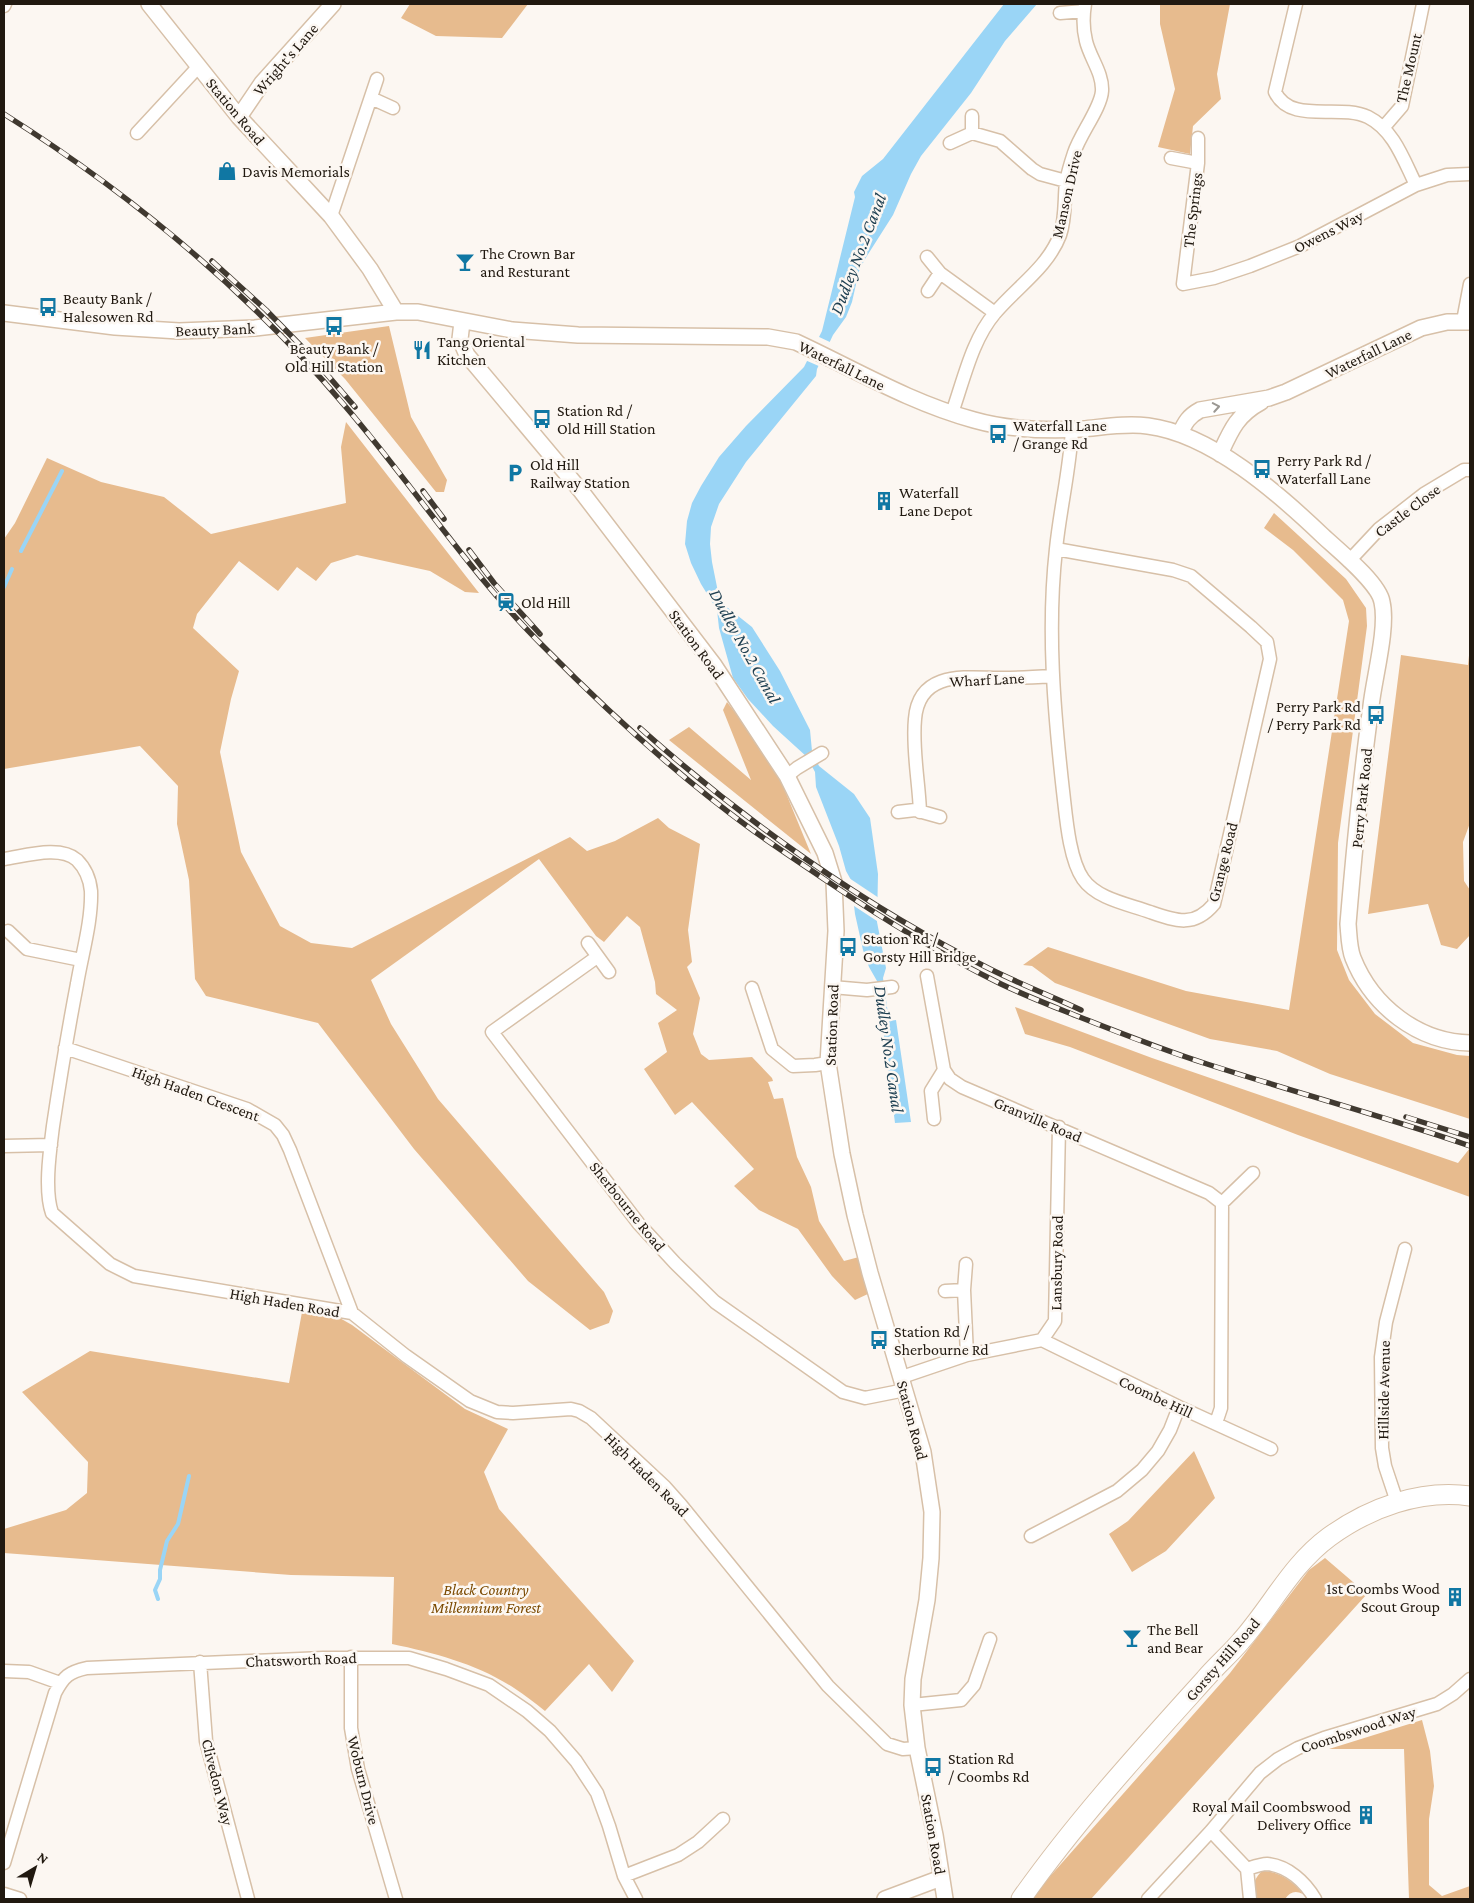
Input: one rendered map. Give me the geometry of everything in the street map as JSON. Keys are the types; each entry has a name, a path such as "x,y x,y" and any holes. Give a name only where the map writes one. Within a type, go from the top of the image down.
{"main road":[{"name":"Gorsty Hill Road","path":"1021,1899 1052,1856 1094,1805 1204,1680 1242,1640 1300,1562 1314,1548 1365,1516 1397,1502 1436,1496 1470,1496"}],"street":[{"name":"Station Road","path":"149,4 239,117 331,216 370,269 396,312"},
{"name":"Wright's Lane","path":"239,117 262,83 333,4"},
{"path":"1296,4 1275,92 1278,98 1294,110 1351,113 1367,116 1391,136 1416,185"},
{"name":"The Mount","path":"1383,128 1402,106 1423,4"},
{"name":"Manson Drive","path":"952,413 977,340 995,313 1033,276 1060,235 1064,216 1066,181 1080,137 1099,102 1102,91 1098,71 1086,41 1085,8 1060,13"},
{"path":"137,133 199,66"},
{"path":"331,216 377,79"},
{"path":"371,98 393,108"},
{"path":"972,116 972,133"},
{"path":"950,143 972,133 1000,141 1032,169 1052,178 1066,181"},
{"path":"1198,138 1198,163"},
{"name":"The Springs","path":"1171,158 1198,163 1184,284"},
{"name":"Owens Way","path":"1184,284 1214,278 1300,246 1416,185 1447,175 1470,174"},
{"path":"927,257 940,274 995,313"},
{"path":"928,291 940,274"},
{"path":"1467,321 1470,284"},
{"name":"Beauty Bank","path":"4,313 114,327 179,331 255,328 396,312"},
{"name":"Waterfall Lane","path":"396,312 418,312 462,322 512,330 578,335 768,337 796,342 918,401 952,413 1003,427 1072,429 1147,426 1180,434 1186,420 1200,410 1269,398"},
{"name":"Waterfall Lane","path":"1220,454 1234,424 1248,409 1421,328 1448,322 1467,321"},
{"name":"Station Road","path":"462,322 460,339 467,355 582,491 681,620 792,772 825,853 834,882 836,931 828,1063 842,1154 870,1273 923,1452 932,1512 928,1592 912,1704 917,1748 947,1892"},
{"name":"Grange Road","path":"1056,549 1173,570 1191,576 1267,642 1270,659 1214,904 1206,914 1195,920 1177,921 1100,894 1083,880 1075,864 1066,817 1059,757 1052,608 1056,549 1071,452 1072,429"},
{"name":"Perry Park Road","path":"1180,434 1220,454 1259,479 1301,515 1373,584 1379,593 1384,616 1370,716 1350,896 1348,924 1352,957 1365,982 1377,999 1391,1013 1411,1027 1438,1038 1470,1043"},
{"name":"Castle Close","path":"1349,561 1379,529 1424,494 1464,470 1470,470"},
{"name":"Wharf Lane","path":"920,812 914,719 920,703 929,689 942,681 956,678 1054,676"},
{"path":"792,772 822,753"},
{"path":"898,812 920,812 940,817"},
{"name":"High Haden Road","path":"4,858 57,852 76,859 84,867 91,890 89,918 65,1048 50,1145 48,1201 52,1212 93,1250 123,1271 134,1276 352,1313 406,1356 470,1401 497,1412 513,1413 571,1409 591,1418 681,1505 828,1686 887,1744 903,1749 917,1748"},
{"path":"8,931 27,950 81,960"},
{"path":"588,943 609,972"},
{"name":"Sherbourne Road","path":"597,957 492,1032 639,1224 715,1302 842,1392 866,1398 904,1384"},
{"path":"927,976 944,1070 931,1091 934,1119"},
{"path":"832,987 867,990 892,987"},
{"path":"752,988 772,1049 794,1066 815,1066 828,1063"},
{"name":"High Haden Crescent","path":"65,1048 247,1109 275,1125 283,1134 290,1150 352,1313"},
{"name":"Granville Road","path":"944,1070 950,1079 962,1087 1209,1193 1222,1203"},
{"name":"Lansbury Road","path":"1042,1340 1055,1321 1058,1128"},
{"path":"4,1146 50,1145"},
{"path":"1216,1423 1221,1408 1222,1203 1253,1173"},
{"name":"Hillside Avenue","path":"1397,1502 1385,1466 1382,1448 1381,1357 1386,1322 1405,1249"},
{"path":"966,1264 964,1290 967,1355"},
{"path":"945,1291 964,1290"},
{"path":"904,1384 967,1355 1042,1340"},
{"name":"Coombe Hill","path":"1042,1340 1179,1407 1272,1449"},
{"path":"1031,1536 1124,1486 1142,1470 1158,1451 1170,1430 1179,1407"},
{"path":"912,1704 961,1700 974,1685 990,1638"},
{"name":"Chatsworth Road","path":"60,1682 71,1671 87,1668 200,1662 351,1657 409,1658 446,1669 489,1686 527,1711 550,1731 576,1761 597,1793 624,1876 636,1899"},
{"name":"Woburn Drive","path":"351,1657 351,1728 358,1768 396,1899"},
{"name":"Clivedon Way","path":"200,1662 206,1741 248,1899"},
{"path":"4,1671 29,1672 60,1682 9,1830 4,1863"},
{"name":"Coombswood Way","path":"1148,1899 1211,1831 1260,1773 1278,1759 1298,1748 1324,1738 1437,1704 1454,1694 1470,1679"},
{"path":"624,1876 678,1855 698,1842 723,1819"},
{"path":"1211,1831 1247,1868 1250,1899"},
{"path":"1247,1868 1266,1864 1285,1870 1299,1879 1315,1899"},
{"path":"885,1899 947,1892"},
{"path":"4,1894 20,1899"}],"green space":[{"path":"410,4 528,4 502,38 436,36 401,18"},
{"path":"1160,4 1230,4 1217,74 1221,99 1193,126 1190,154 1158,147 1175,89 1160,24"},
{"path":"389,326 411,417 447,480 444,492 436,492 345,379 305,338"},
{"path":"346,422 479,593 465,592 430,571 357,555 331,563 316,581 297,567 278,591 239,561 197,614 193,628 239,671 220,752 241,852 280,926 311,943 352,948 570,837 587,851 615,841 658,818 669,828 700,844 688,930 692,962 687,967 700,998 693,1034 701,1054 709,1060 752,1057 772,1078 773,1081 768,1082 774,1099 783,1098 797,1157 811,1187 819,1221 844,1261 859,1257 870,1293 855,1300 832,1276 798,1229 759,1210 734,1186 754,1169 692,1102 675,1115 644,1069 667,1052 658,1023 677,1010 656,994 655,982 640,927 627,916 604,942 596,936 539,859 371,980 391,1024 438,1099 604,1292 613,1311 609,1323 590,1330 528,1281 414,1149 318,1023 206,996 195,979 189,880 177,824 178,786 140,746 4,769 4,539 15,523 47,458 101,482 164,497 211,534 346,503 341,447"},
{"path":"1274,513 1346,579 1366,608 1367,626 1338,843 1337,950 1349,980 1375,1014 1413,1043 1457,1055 1470,1056 1470,1119 1330,1074 1277,1051 1210,1039 1055,983 1032,966 1023,965 1048,947 1186,991 1289,1010 1349,621 1343,600 1293,550 1264,528"},
{"path":"1470,646 1470,823 1463,842 1464,881 1470,890 1470,935 1457,949 1441,945 1428,904 1368,914 1401,655 1468,665"},
{"path":"727,702 763,748 776,769 811,854 669,740 689,727 751,780 723,710"},
{"path":"1015,1007 1152,1058 1458,1163 1470,1148 1470,1197 1298,1135 1070,1047 1025,1034"},
{"name":"Black Country Millennium Forest","path":"302,1312 338,1317 352,1325 465,1409 508,1429 484,1472 499,1509 634,1661 612,1692 589,1664 545,1711 514,1688 485,1672 455,1660 392,1644 394,1577 291,1575 4,1553 4,1529 66,1510 87,1493 88,1462 22,1392 90,1351 289,1383"},
{"path":"1194,1451 1215,1498 1166,1551 1132,1572 1109,1534 1128,1521"},
{"path":"1325,1558 1367,1594 1091,1899 1030,1899 1230,1673 1309,1570"},
{"path":"1422,1720 1430,1751 1434,1786 1429,1819 1429,1885 1442,1896 1470,1886 1470,1899 1409,1899 1404,1749 1329,1749"},
{"path":"1262,1871 1268,1871 1285,1878 1303,1894 1293,1892 1285,1899 1255,1899 1254,1884"}],"water":[{"name":"Dudley No.2 Canal","path":"1004,4 1037,4 1005,41 971,93 921,156 893,215 859,271 852,302 846,317 833,335 817,369 816,376 746,462 719,504 711,527 712,562 718,592 723,604 752,627 780,671 810,730 812,751 819,766 854,794 870,818 878,874 877,922 886,968 883,978 889,1021 896,1020 911,1122 895,1123 877,981 869,967 863,950 855,914 851,880 846,871 839,846 816,787 815,772 807,757 773,726 748,699 733,678 719,628 717,610 701,584 685,544 687,521 692,503 719,457 746,426 804,367 822,331 855,197 854,192 862,176 883,159"}],"pier":[{"path":"817,336 832,343 821,367 805,360"},
{"path":"846,876 879,898 880,923 851,904 849,881"}],"waterway":[{"path":"21,551 62,471"},
{"path":"4,587 12,569"},
{"path":"158,1599 155,1590 160,1579 160,1570 167,1541 178,1524 189,1476"}],"railway":[{"path":"4,114 97,177 142,211 228,284 269,323 345,406 491,590 517,619 593,695 644,742 696,787 760,836 912,936 978,973 1020,993 1191,1059 1470,1146"},
{"path":"212,261 266,310 306,351"},
{"path":"324,371 355,407"},
{"path":"423,491 444,519"},
{"path":"469,550 494,583 540,634"},
{"path":"640,728 680,763 764,829 852,890 944,945 1013,980 1081,1010"},
{"path":"1406,1117 1470,1137"}],"place":[{"name":"Davis Memorials","path":"227,171"},
{"name":"The Crown Bar and Resturant","path":"465,262"},
{"name":"Beauty Bank / Halesowen Rd","path":"48,307"},
{"name":"Beauty Bank / Old Hill Station","path":"334,326"},
{"name":"Tang Oriental Kitchen","path":"422,350"},
{"name":"Station Rd / Old Hill Station","path":"542,419"},
{"name":"Waterfall Lane / Grange Rd","path":"998,434"},
{"name":"Perry Park Rd / Waterfall Lane","path":"1262,469"},
{"name":"Old Hill Railway Station","path":"515,473"},
{"name":"Waterfall Lane Depot","path":"884,501"},
{"name":"Old Hill","path":"506,602"},
{"name":"Perry Park Rd / Perry Park Rd","path":"1376,715"},
{"name":"Station Rd / Gorsty Hill Bridge","path":"848,947"},
{"name":"Station Rd / Sherbourne Rd","path":"879,1340"},
{"name":"1st Coombs Wood Scout Group","path":"1455,1597"},
{"name":"The Bell and Bear","path":"1132,1638"},
{"name":"Station Rd / Coombs Rd","path":"933,1767"},
{"name":"Royal Mail Coombswood Delivery Office","path":"1366,1815"}]}
